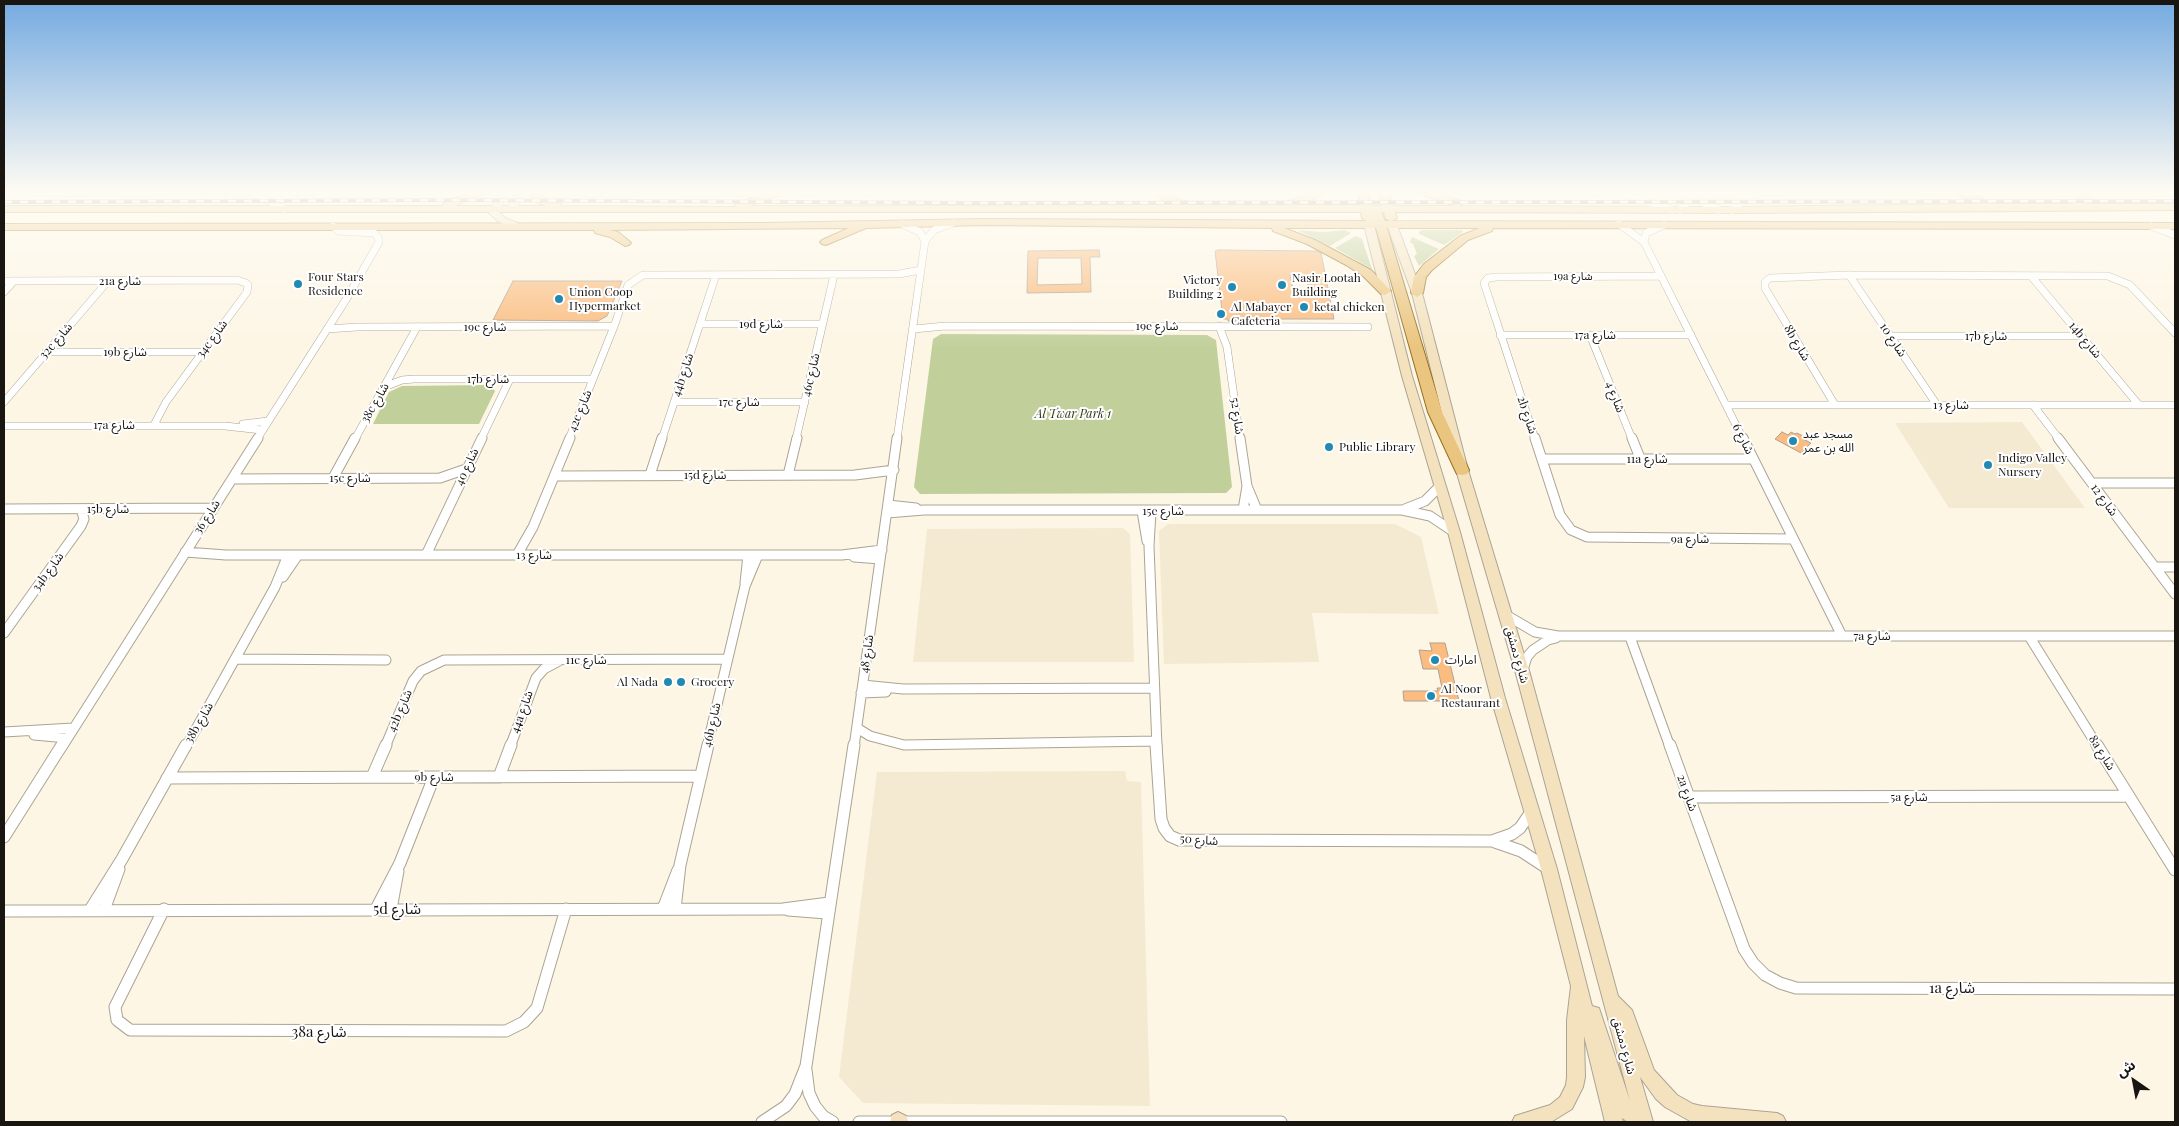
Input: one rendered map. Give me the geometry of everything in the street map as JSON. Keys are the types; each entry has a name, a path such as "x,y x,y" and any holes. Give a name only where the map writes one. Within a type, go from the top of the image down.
{"main road":[{"path":"1311,243 1359,267 1385,291"},
{"name":"شارع دمشق","path":"1381,243 1385,291 1407,376 1454,532 1498,698 1549,869 1614,1122"},
{"path":"1387,243 1435,412 1462,470"},
{"name":"شارع دمشق","path":"1392,243 1417,293 1462,470 1506,615 1644,1122"},
{"path":"1417,293 1418,282 1424,272 1459,243"},
{"path":"1580,992 1595,1018 1624,1110 1634,1116 1637,1114 1640,1104"},
{"path":"1521,1122 1541,1118 1556,1111 1566,1102 1574,1087 1576,1077 1575,1020 1580,992"},
{"path":"1612,1001 1626,1016 1648,1075 1671,1101 1690,1112 1702,1115 1777,1122"}],"street":[{"name":"شارع 36","path":"4,837 367,266 378,243"},
{"name":"شارع 48","path":"762,1122 786,1106 795,1094 806,1066 828,908 857,728 925,243"},
{"name":"شارع 6","path":"1644,243 1842,636"},
{"name":"46c شارع","path":"788,475 834,274"},
{"path":"665,275 921,275"},
{"name":"42c شارع","path":"517,555 534,526 555,476 625,296 640,279 665,275"},
{"name":"44b شارع","path":"650,475 716,275"},
{"path":"1849,276 2099,275 2114,278 2136,290 2175,333"},
{"name":"19a شارع","path":"1485,280 1497,277 1661,276"},
{"name":"8b شارع","path":"1835,405 1764,285 1767,280 1780,276 1849,276"},
{"name":"شارع 10","path":"1849,276 1937,405"},
{"name":"14b شارع","path":"2032,276 2139,405"},
{"name":"21a شارع","path":"4,281 237,280"},
{"name":"34c شارع","path":"144,425 166,402 247,292 246,283 237,280"},
{"name":"2b شارع","path":"1485,280 1483,287 1562,520 1571,530 1587,537"},
{"path":"4,292 14,281"},
{"name":"32c شارع","path":"4,401 108,281"},
{"name":"19d شارع","path":"700,324 822,324"},
{"name":"19c شارع","path":"328,327 614,326"},
{"name":"19e شارع","path":"914,326 1368,327"},
{"name":"شارع 52","path":"1219,326 1227,347 1247,486 1257,510"},
{"name":"شارع 52","path":"1227,347 1230,326"},
{"name":"38c شارع","path":"333,478 417,327"},
{"name":"17a شارع","path":"1500,335 1691,334"},
{"name":"شارع 4","path":"1590,335 1640,458"},
{"name":"17b شارع","path":"1890,336 2081,336"},
{"name":"19b شارع","path":"46,352 203,352"},
{"name":"17b شارع","path":"384,387 402,380 414,379 593,379"},
{"name":"شارع 40","path":"426,555 510,380"},
{"name":"34c شارع","path":"154,425 166,402"},
{"name":"17c شارع","path":"674,402 805,402"},
{"name":"شارع 13","path":"1726,404 2175,405"},
{"name":"شارع 12","path":"2033,405 2175,594"},
{"name":"17a شارع","path":"225,426 268,421"},
{"name":"17a شارع","path":"4,426 225,426 262,430"},
{"name":"11a شارع","path":"1542,459 1753,459"},
{"name":"15c شارع","path":"232,479 440,478 466,469"},
{"name":"15d شارع","path":"555,476 893,474"},
{"path":"2092,483 2175,483"},
{"name":"شارع 52","path":"1243,510 1247,486"},
{"name":"15e شارع","path":"1402,510 1425,502 1440,486"},
{"name":"15b شارع","path":"4,509 213,508"},
{"name":"34b شارع","path":"4,633 8,623 81,526 84,519 82,509"},
{"name":"15e شارع","path":"888,509 1402,510 1430,516 1454,532"},
{"name":"شارع 50","path":"1146,511 1149,546 1153,688 1161,819 1164,828 1170,836 1180,840 1492,841 1521,851 1549,869"},
{"name":"42c شارع","path":"528,555 534,526"},
{"name":"9a شارع","path":"1587,537 1793,539"},
{"name":"38b شارع","path":"90,910 122,859 293,555"},
{"name":"46b شارع","path":"675,909 680,865 753,555"},
{"name":"شارع 13","path":"183,556 881,555"},
{"path":"2155,567 2175,567"},
{"name":"7a شارع","path":"1506,615 1535,632 1546,635 1569,636 2175,636"},
{"name":"7a شارع","path":"1522,674 1527,657 1532,650 1548,640 1569,636"},
{"name":"8a شارع","path":"2030,636 2175,870"},
{"name":"2a شارع","path":"1630,637 1744,949"},
{"name":"11c شارع","path":"444,660 727,659"},
{"path":"235,660 386,660"},
{"name":"42b شارع","path":"372,777 416,676 426,666 444,660"},
{"name":"44a شارع","path":"498,776 536,678 544,669 561,660"},
{"path":"862,689 1153,688"},
{"path":"4,732 73,728"},
{"path":"857,728 870,736 904,745 1157,741"},
{"path":"22,732 67,738"},
{"name":"9b شارع","path":"167,778 701,776"},
{"path":"376,909 400,863 434,777"},
{"name":"5a شارع","path":"1689,797 2129,796"},
{"name":"شارع 50","path":"1492,841 1512,834 1520,828 1531,812"},
{"name":"38b شارع","path":"104,910 122,859"},
{"path":"390,909 400,863"},
{"name":"46b شارع","path":"662,909 680,865"},
{"name":"5d شارع","path":"6,910 783,909 798,912 828,908"},
{"name":"38a شارع","path":"164,910 115,1007 117,1020 130,1030 506,1031 524,1022 537,1008 566,909"},
{"name":"1a شارع","path":"1744,949 1753,963 1765,975 1780,983 1796,988 2175,989"},
{"name":"شارع 48","path":"806,1066 809,1093 812,1100 823,1116 834,1122"},
{"path":"860,1122 1281,1122"}],"shaded area":[{"name":"Indigo Valley Nursery","path":"2022,422 2085,508 1949,508 1895,423"},
{"path":"1168,524 1395,524 1421,537 1439,614 1312,613 1319,662 1164,664 1159,531"},
{"path":"1123,528 1130,534 1134,662 913,662 927,529"},
{"path":"1125,771 1127,781 1141,782 1150,1106 863,1103 839,1077 877,772"}],"green space":[{"path":"1323,243 1336,243 1330,246"},
{"path":"1345,243 1363,243 1372,269 1335,248"},
{"path":"1411,243 1424,243 1439,249 1419,266 1414,256 1417,254"},
{"name":"Al Twar Park 1","path":"941,334 1207,335 1216,340 1232,487 1226,493 920,494 914,487 933,339"},
{"path":"490,385 495,391 479,424 373,424 389,392 402,386"}],"building":[{"path":"1099,250 1100,257 1090,257 1091,292 1027,293 1028,251","holes":["1038,258 1081,258 1082,284 1037,285"]},
{"path":"1215,251 1316,251 1321,253 1334,319 1228,321 1228,319 1223,319","holes":["1290,275 1306,275 1310,295 1294,295"]},
{"name":"Union Coop Hypermarket","path":"513,281 622,281 607,316 598,321 493,320"},
{"name":"مسجد عبد الله بن عمر","path":"1782,432 1788,435 1791,432 1797,433 1811,443 1801,453 1775,439"},
{"path":"1430,643 1445,643 1459,701 1404,701 1403,691 1438,691 1437,688 1442,688 1438,669 1423,669 1419,650 1432,651"}],"place":[{"name":"Four Stars Residence","path":"298,284"},
{"name":"Nasir Lootah Building","path":"1282,285"},
{"name":"Victory Building 2","path":"1232,287"},
{"name":"Union Coop Hypermarket","path":"559,299"},
{"name":"ketal chicken","path":"1304,307"},
{"name":"Al Mabayer Cafeteria","path":"1221,314"},
{"name":"مسجد عبد الله بن عمر","path":"1793,441"},
{"name":"Public Library","path":"1329,447"},
{"name":"Indigo Valley Nursery","path":"1988,465"},
{"name":"امارات","path":"1435,660"},
{"name":"Al Nada","path":"668,682"},
{"name":"Grocery","path":"681,682"},
{"name":"Al Noor Restaurant","path":"1431,696"}]}
